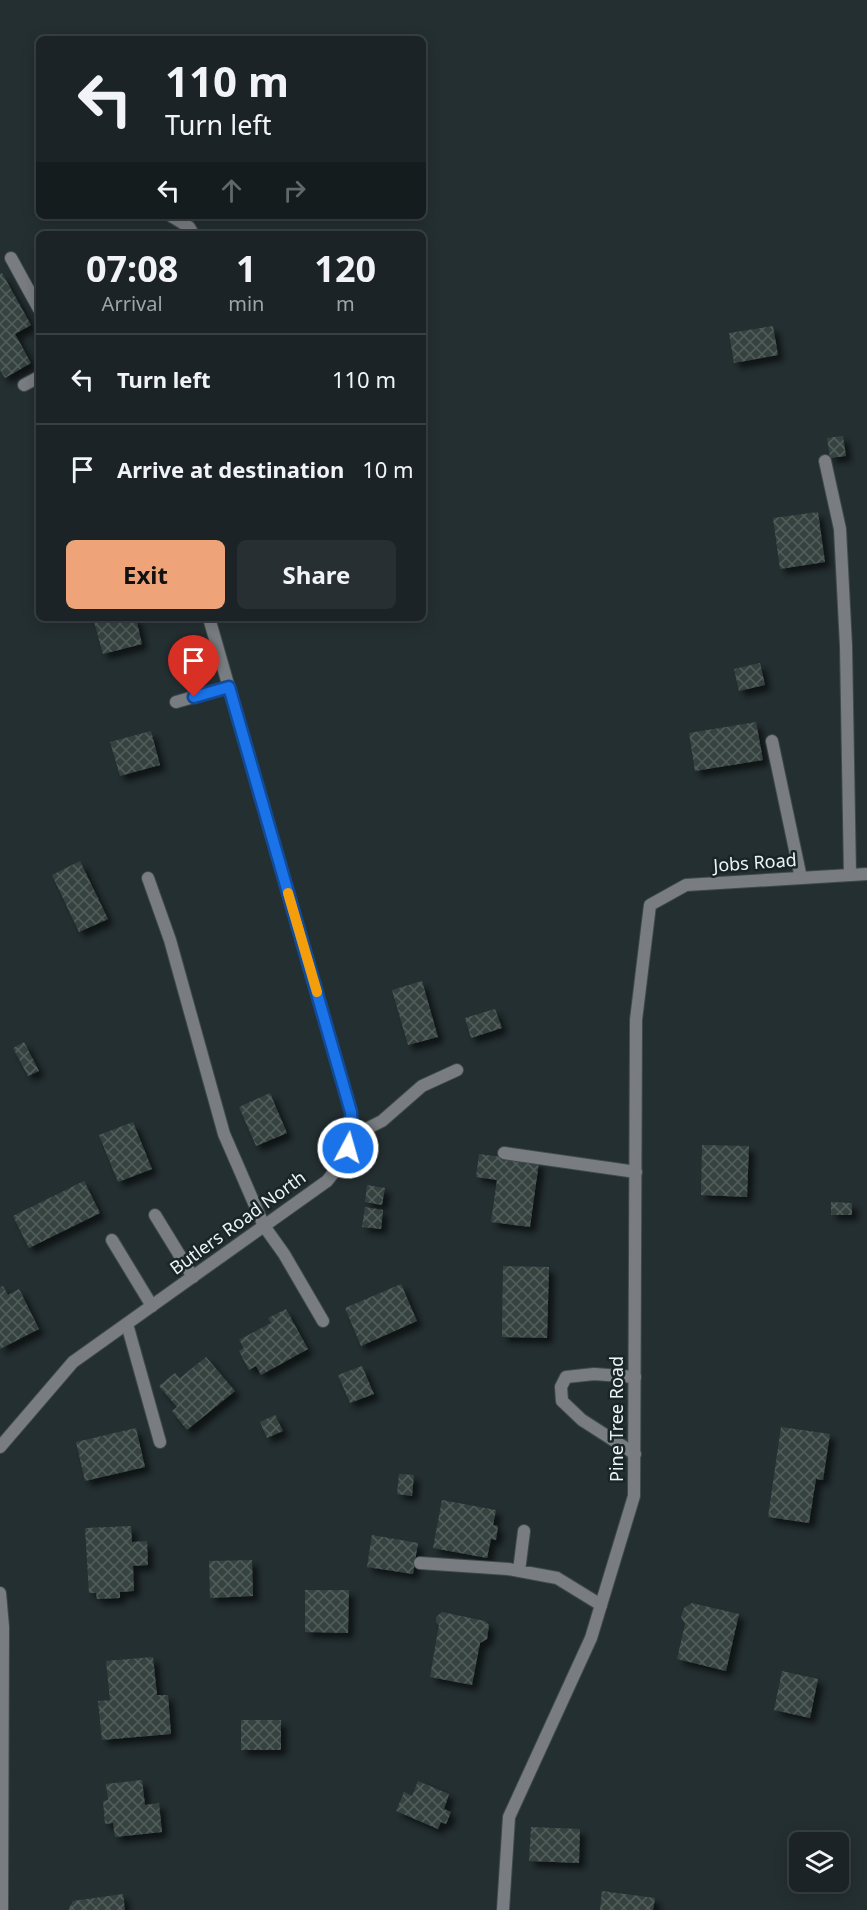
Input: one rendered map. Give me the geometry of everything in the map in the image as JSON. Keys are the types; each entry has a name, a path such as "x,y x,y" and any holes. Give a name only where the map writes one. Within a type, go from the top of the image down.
{"street":[{"path":"176,219 191,231"},
{"path":"11,258 36,304"},
{"path":"24,385 36,378"},
{"path":"825,461 840,529 846,646 850,875"},
{"name":"Butlers Road North","path":"0,1447 73,1362 327,1181 344,1160 352,1136 349,1103 210,621"},
{"path":"176,702 229,687"},
{"path":"772,741 801,878"},
{"name":"Jobs Road","path":"650,905 686,885 867,874"},
{"path":"148,878 170,940 224,1134 264,1226 284,1254 323,1321"},
{"name":"Pine Tree Road","path":"503,1910 510,1817 591,1638 634,1496 636,1020 650,905"},
{"path":"352,1136 382,1121 422,1086 457,1070"},
{"path":"504,1153 636,1172"},
{"path":"155,1215 193,1277"},
{"path":"112,1240 152,1306"},
{"path":"127,1324 160,1442"},
{"path":"634,1454 582,1420 562,1401 561,1387 566,1377 594,1374 635,1377"},
{"path":"519,1571 524,1531"},
{"path":"420,1563 519,1571 557,1578 601,1605"},
{"path":"0,1593 3,1627 2,1910"}],"building":[{"path":"2,273 31,325 15,334 31,363 5,378 0,370 0,274"},
{"path":"773,326 778,355 734,363 729,333"},
{"path":"843,436 846,456 830,458 827,438"},
{"path":"818,512 825,562 780,569 773,518"},
{"path":"94,621 137,621 142,644 103,654"},
{"path":"760,663 765,685 739,691 734,669"},
{"path":"756,722 763,760 695,771 689,733"},
{"path":"151,731 160,765 120,776 110,742"},
{"path":"80,861 108,919 79,932 52,875"},
{"path":"422,981 438,1037 408,1045 392,990"},
{"path":"495,1009 502,1028 471,1038 465,1018"},
{"path":"24,1042 39,1071 28,1076 13,1048"},
{"path":"270,1093 287,1133 256,1146 239,1107"},
{"path":"133,1122 152,1169 118,1182 99,1135"},
{"path":"702,1145 749,1146 747,1197 701,1195"},
{"path":"479,1154 539,1162 530,1227 491,1222 497,1180 476,1177"},
{"path":"84,1181 100,1213 29,1248 13,1216"},
{"path":"367,1185 385,1188 382,1205 365,1202"},
{"path":"831,1202 852,1203 852,1215 831,1215"},
{"path":"365,1207 383,1210 381,1229 362,1227"},
{"path":"503,1266 549,1267 547,1338 502,1337"},
{"path":"401,1284 417,1321 361,1346 345,1308"},
{"path":"3,1286 8,1295 19,1289 39,1329 0,1349 0,1287"},
{"path":"286,1309 308,1349 261,1375 256,1366 249,1370 239,1351 244,1348 239,1340 271,1323 268,1318"},
{"path":"206,1357 235,1391 187,1430 172,1411 177,1407 159,1386 175,1373 180,1378"},
{"path":"362,1366 374,1394 350,1403 338,1375"},
{"path":"275,1415 283,1431 267,1438 260,1422"},
{"path":"781,1427 830,1434 823,1480 816,1479 809,1523 768,1517"},
{"path":"136,1428 145,1467 85,1481 76,1442"},
{"path":"399,1474 414,1475 412,1496 397,1494"},
{"path":"442,1500 496,1510 493,1525 498,1526 496,1540 491,1539 487,1558 433,1548"},
{"path":"131,1526 132,1542 147,1541 148,1565 133,1566 134,1591 120,1592 120,1598 97,1599 96,1593 89,1593 85,1528"},
{"path":"372,1535 418,1543 413,1574 367,1567"},
{"path":"252,1560 253,1596 210,1598 209,1561"},
{"path":"305,1590 349,1590 348,1633 305,1632"},
{"path":"692,1603 739,1614 726,1671 677,1659 685,1624 681,1617 684,1608"},
{"path":"442,1612 485,1621 489,1625 487,1639 480,1643 472,1685 430,1677 439,1625 436,1617"},
{"path":"153,1657 157,1695 168,1695 171,1734 102,1740 98,1701 110,1700 106,1661"},
{"path":"782,1671 818,1679 810,1718 774,1710"},
{"path":"241,1720 281,1720 281,1750 241,1750"},
{"path":"142,1780 145,1805 159,1803 162,1832 115,1837 113,1823 105,1824 103,1801 108,1800 106,1784"},
{"path":"418,1781 449,1794 444,1809 451,1812 446,1824 441,1822 438,1829 396,1811 404,1792 412,1796"},
{"path":"531,1827 580,1829 579,1863 529,1861"},
{"path":"602,1891 655,1898 653,1910 600,1910"},
{"path":"123,1894 125,1910 68,1910 73,1901"}],"slow traffic":[{"path":"288,893 317,992"}],"route":[{"path":"194,697 229,687 351,1112 352,1136 348,1148"}]}
